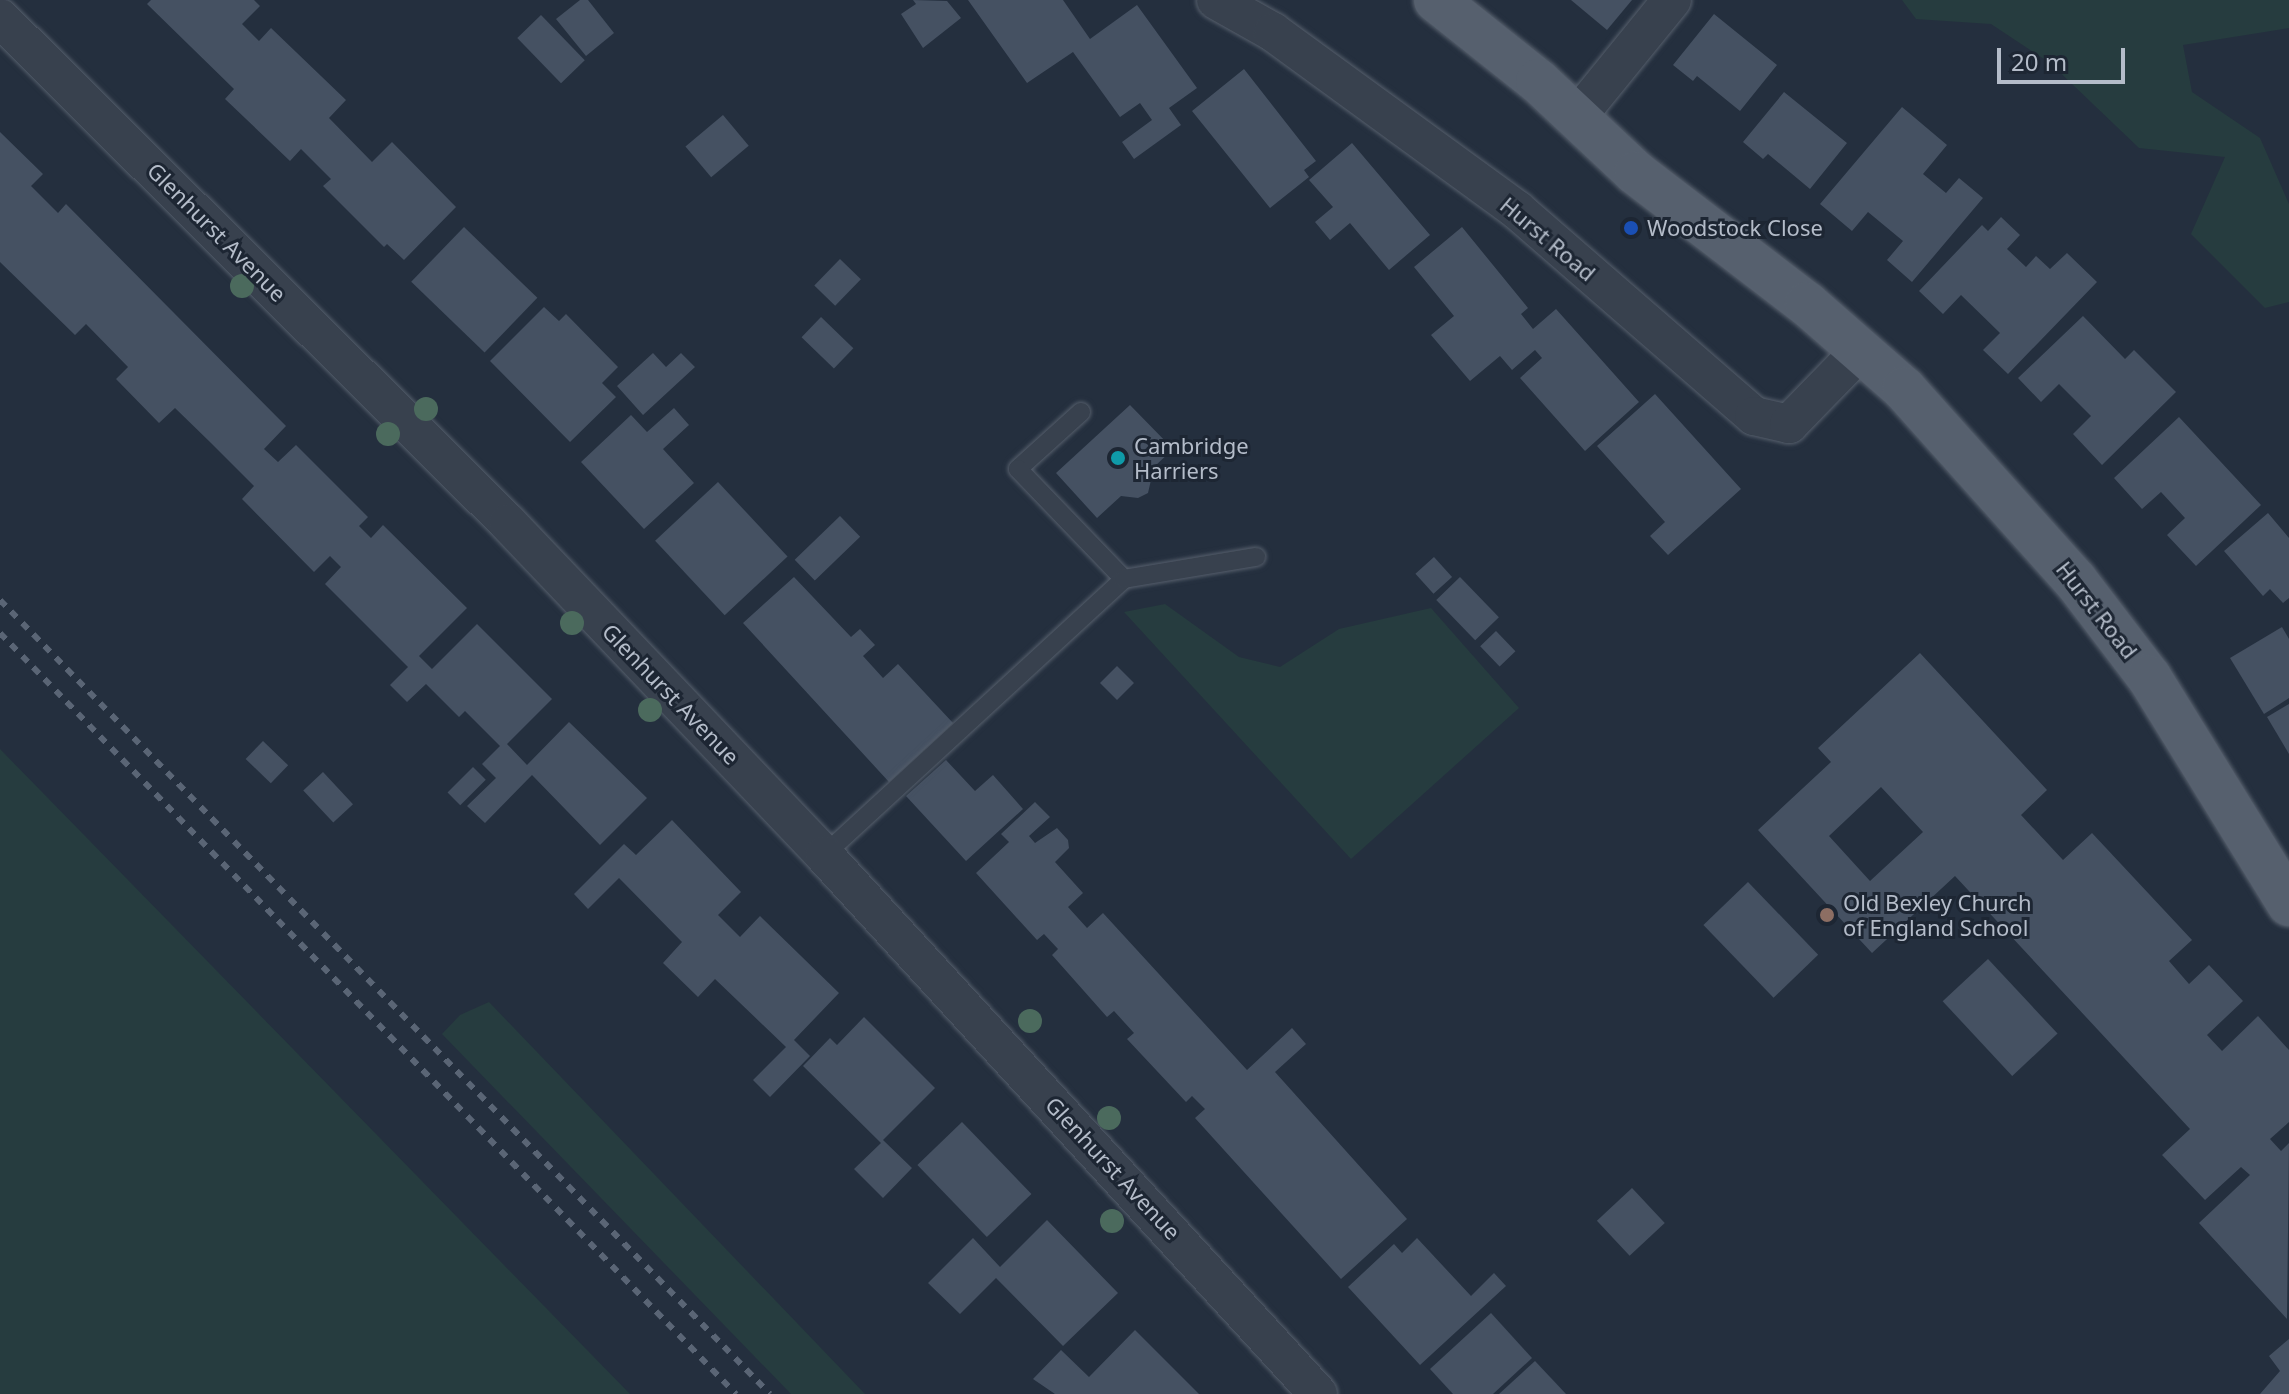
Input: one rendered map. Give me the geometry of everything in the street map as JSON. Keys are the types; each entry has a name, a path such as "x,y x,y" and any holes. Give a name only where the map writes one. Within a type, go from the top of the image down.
{"main road":[{"name":"Hurst Road","path":"1436,0 1701,225 1861,350 1977,466 2075,580 2149,677 2289,904"}],"street":[{"name":"Hurst Road","path":"1216,0 1273,32 1517,210 1754,416 1789,424 1861,350"},
{"path":"1576,118 1672,0"},
{"name":"Glenhurst Avenue","path":"0,18 439,451 824,855 1318,1394"}],"lane":[{"path":"1081,412 1018,469 1124,579"},
{"path":"824,855 1124,579 1256,557"}],"green space":[{"path":"1902,0 2289,0 2289,28 2183,45 2192,92 2260,138 2289,204 2289,302 2265,308 2191,234 2225,157 2139,148 2050,63 1991,24 1916,19"},
{"path":"1165,604 1239,657 1280,667 1339,629 1431,608 1519,708 1351,859 1124,612"},
{"path":"0,749 630,1394 0,1394"},
{"path":"489,1002 865,1394 791,1394 442,1034 460,1015"}],"building":[{"path":"151,0 254,0 260,6 242,24 259,41 271,28 346,100 329,118 372,162 392,142 456,207 404,260 387,244 384,247 323,186 331,179 301,149 290,161 225,99 234,89 147,4"},
{"path":"580,0 588,0 614,33 586,56 556,19"},
{"path":"913,0 947,1 961,18 923,48 901,14 916,4"},
{"path":"968,0 1063,0 1090,39 1137,5 1197,88 1169,108 1181,125 1134,159 1122,142 1152,120 1140,103 1120,117 1073,52 1027,83"},
{"path":"1571,0 1632,0 1607,30"},
{"path":"1714,14 1777,65 1740,111 1697,76 1693,81 1673,65"},
{"path":"541,15 585,60 561,83 517,38"},
{"path":"1244,69 1316,161 1304,170 1309,177 1270,208 1192,111"},
{"path":"1784,92 1847,143 1810,189 1768,154 1763,159 1743,142"},
{"path":"1902,107 1947,145 1923,174 1946,193 1959,178 1983,198 1912,282 1887,260 1903,241 1868,212 1852,231 1820,204"},
{"path":"723,115 749,146 711,177 685,146"},
{"path":"0,132 43,174 31,186 58,213 66,204 286,426 264,449 278,462 296,445 368,517 359,526 371,538 383,525 467,608 419,656 432,669 477,624 552,699 507,744 527,765 569,722 647,798 600,845 532,775 485,823 467,806 496,778 482,764 500,746 465,711 459,717 426,684 407,702 390,685 408,667 325,584 341,567 330,556 314,572 242,499 254,486 211,443 175,408 159,423 116,379 128,367 86,324 75,335 0,262"},
{"path":"1352,143 1430,235 1389,270 1350,223 1330,240 1315,222 1333,207 1309,180"},
{"path":"2001,217 2020,235 2007,249 2026,267 2036,256 2050,269 2067,253 2097,282 2008,374 1983,350 2000,333 1961,295 1943,314 1919,291 1982,225 1988,231"},
{"path":"464,227 537,298 485,353 411,282"},
{"path":"1462,227 1528,308 1521,314 1533,329 1556,309 1639,402 1585,451 1520,378 1542,358 1535,350 1512,370 1500,356 1470,381 1431,335 1454,316 1414,267"},
{"path":"840,259 861,279 835,306 814,286"},
{"path":"544,307 559,321 566,314 618,367 602,383 616,397 570,442 490,361"},
{"path":"2083,316 2125,359 2134,350 2176,392 2102,465 2073,434 2091,416 2059,384 2041,402 2018,378"},
{"path":"821,317 853,348 834,368 802,337"},
{"path":"653,353 666,367 681,353 695,367 643,415 617,386"},
{"path":"1655,394 1741,489 1668,555 1650,536 1665,522 1597,446"},
{"name":"Cambridge Harriers","path":"1130,405 1173,449 1154,467 1148,493 1138,498 1121,496 1097,518 1056,473"},
{"path":"674,408 689,425 663,449 694,483 644,529 581,462 631,415 647,432"},
{"path":"2179,417 2261,505 2196,566 2167,535 2185,518 2161,492 2142,509 2114,478"},
{"path":"718,482 788,557 725,615 655,541"},
{"path":"2268,513 2289,538 2289,598 2283,603 2270,589 2263,596 2224,551"},
{"path":"840,516 860,537 815,581 795,560"},
{"path":"1434,557 1452,577 1433,594 1415,574"},
{"path":"794,577 851,637 860,629 875,645 863,656 883,678 898,664 953,723 889,782 743,623"},
{"path":"1460,577 1499,617 1475,640 1436,600"},
{"path":"2282,627 2289,639 2289,698 2264,714 2230,658"},
{"path":"1496,631 1515,651 1500,666 1480,646"},
{"path":"1920,653 2047,790 2021,815 2063,860 2092,833 2192,940 2169,961 2189,984 2209,965 2243,1001 2207,1035 2222,1051 2258,1016 2289,1050 2289,1122 2270,1139 2281,1151 2289,1143 2287,1319 2199,1223 2250,1175 2241,1167 2205,1200 2162,1155 2190,1129 1955,876 1872,953 1758,830 1831,762 1818,748","holes":["1881,787 1923,832 1870,881 1829,836"]},
{"path":"1117,666 1134,683 1117,700 1100,683"},
{"path":"2289,704 2289,754 2267,717"},
{"path":"263,741 288,765 271,783 246,759"},
{"path":"946,760 975,791 993,775 1023,809 966,861 906,796"},
{"path":"473,767 486,780 460,805 448,792"},
{"path":"323,772 353,804 333,823 303,790"},
{"path":"1035,802 1050,817 1029,836 1035,843 1057,828 1068,840 1069,848 1055,862 1083,893 1068,907 1087,928 1103,913 1247,1070 1292,1028 1306,1044 1275,1072 1407,1219 1341,1279 1195,1118 1205,1109 1192,1096 1186,1102 1127,1039 1134,1033 1114,1011 1107,1017 1052,955 1058,949 1044,934 1037,940 976,873 1009,842 1001,834"},
{"path":"672,820 741,892 718,915 740,937 760,916 839,993 794,1040 810,1056 770,1097 753,1080 786,1047 715,979 698,997 663,963 682,942 619,878 588,909 574,894 624,844 636,855"},
{"path":"1748,882 1818,955 1774,998 1703,925"},
{"path":"1988,959 2058,1034 2012,1076 1943,1001"},
{"path":"864,1017 935,1088 883,1140 912,1168 883,1198 854,1169 881,1143 803,1066 830,1038 837,1045"},
{"path":"962,1122 1031,1194 987,1237 917,1165"},
{"path":"1632,1188 1665,1223 1630,1256 1597,1221"},
{"path":"1047,1220 1118,1293 1063,1346 996,1278 960,1314 928,1283 973,1238 1000,1267"},
{"path":"1417,1238 1471,1296 1494,1273 1506,1286 1420,1365 1348,1287 1394,1244 1402,1253"},
{"path":"1491,1313 1532,1358 1493,1394 1453,1394 1430,1369"},
{"path":"1135,1330 1199,1394 1055,1394 1033,1379 1061,1350 1089,1377"},
{"path":"2289,1339 2289,1394 2260,1394 2280,1371 2269,1356"},
{"path":"1535,1361 1566,1394 1499,1394"}],"railway":[{"path":"0,600 770,1394"},
{"path":"0,633 736,1394"}],"place":[{"name":"Woodstock Close","path":"1631,228"},
{"name":"Cambridge Harriers","path":"1118,458"},
{"name":"Old Bexley Church of England School","path":"1827,915"}]}
